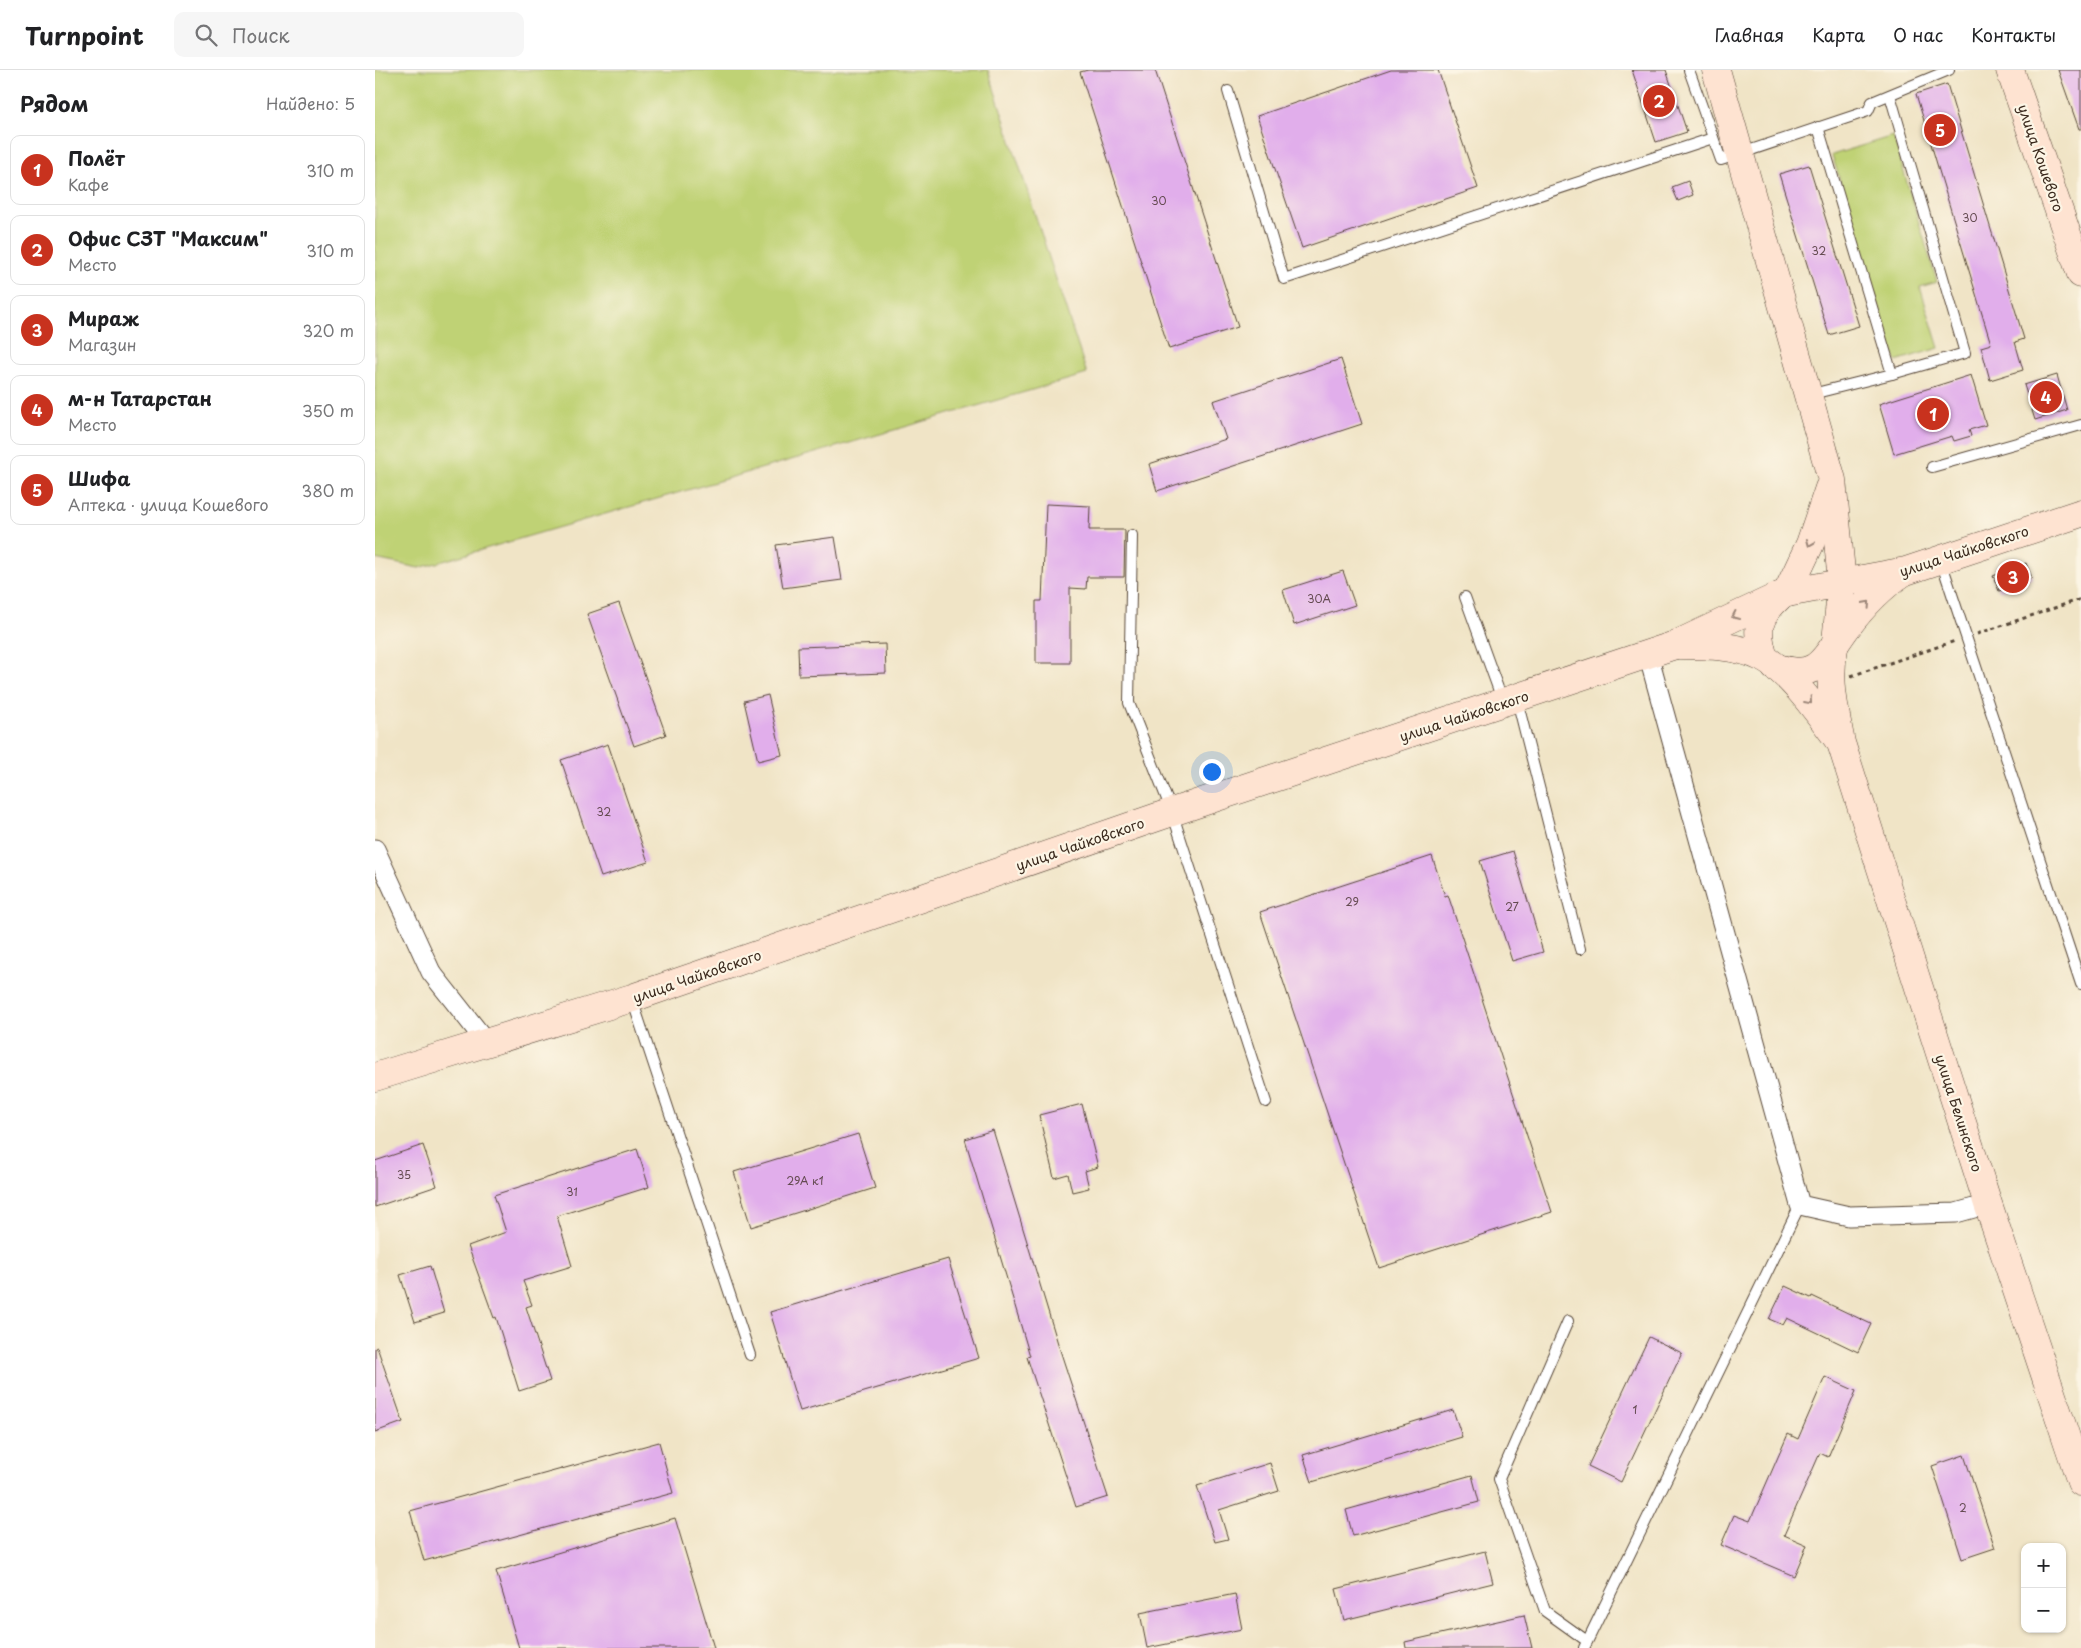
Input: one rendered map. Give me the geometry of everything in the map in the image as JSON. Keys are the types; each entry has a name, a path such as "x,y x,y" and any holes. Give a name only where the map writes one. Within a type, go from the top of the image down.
{"street":[{"path":"1715,70 1831,480 1841,582 1835,645 1831,662 1831,683 1841,743"},
{"name":"улица Кошевого","path":"2010,70 2074,233 2081,274"},
{"path":"1831,480 1810,544 1783,594 1767,608 1760,619 1758,632 1769,663 1805,697 1841,743"},
{"name":"улица Чайковского","path":"375,1077 632,998 1172,812 1675,645 1783,594 1906,571 1941,561 2081,513"},
{"path":"1675,645 1703,645 1740,649 1769,663 1798,672 1811,670 1822,664 1835,645 1887,583 1906,571"},
{"path":"1783,594 1814,599 1824,606 1831,617 1835,645"},
{"path":"1648,654 1800,1205 1849,1216 1957,1213 1988,1204"},
{"name":"улица Белинского","path":"1841,743 1988,1204 2074,1440 2081,1482"},
{"path":"375,849 431,972 487,1043"}],"lane":[{"path":"1689,70 1721,160 1867,111 1872,102 1949,70"},
{"path":"1228,91 1284,279 1713,138"},
{"path":"1807,395 1892,374 1965,353 1890,95"},
{"path":"1818,128 1892,374"},
{"path":"1932,467 2081,425"},
{"path":"1132,535 1129,703 1172,812 1266,1102"},
{"path":"1941,561 2081,984"},
{"path":"1465,597 1510,701 1580,949"},
{"path":"632,998 750,1355"},
{"path":"1568,1321 1499,1479 1545,1611 1586,1644 1800,1205"}],"path":[{"path":"1831,683 2081,599"}],"green space":[{"path":"375,70 988,70 1087,374 419,568 375,559"},
{"path":"1893,136 1937,282 1920,287 1939,348 1896,361 1832,155"}],"building":[{"path":"1088,70 1155,70 1238,327 1169,349 1080,72"},
{"path":"1391,70 1438,70 1478,188 1302,248 1257,116"},
{"path":"1632,70 1666,70 1687,132 1656,142"},
{"path":"2058,70 2081,70 2081,129 2079,129"},
{"path":"1947,84 2024,339 2015,342 2023,370 1990,380 1981,347 1991,344 1916,94"},
{"path":"1809,165 1859,326 1829,335 1779,174"},
{"path":"1688,181 1693,195 1678,201 1672,187"},
{"path":"1341,359 1362,424 1157,491 1149,464 1226,439 1213,401"},
{"path":"1971,375 1986,425 1969,430 1971,436 1954,441 1952,436 1894,454 1879,404"},
{"path":"2057,375 2067,410 2035,420 2024,385"},
{"path":"1046,504 1090,506 1089,530 1125,530 1124,577 1087,577 1086,589 1070,588 1070,663 1036,663 1036,601 1042,601"},
{"path":"835,537 842,580 783,588 776,545"},
{"path":"2026,563 2032,578 1999,591 1993,576"},
{"path":"1343,571 1355,605 1294,625 1283,590"},
{"path":"619,603 666,735 634,746 587,614"},
{"path":"885,644 886,673 799,676 798,647"},
{"path":"768,695 782,755 758,761 744,701"},
{"path":"608,744 648,862 601,877 561,760"},
{"path":"1513,851 1543,952 1512,961 1480,861"},
{"path":"1432,856 1445,896 1448,895 1552,1212 1379,1268 1260,912"},
{"path":"1082,1104 1098,1167 1085,1171 1089,1188 1072,1192 1068,1174 1054,1178 1039,1115"},
{"path":"993,1130 1059,1347 1108,1497 1076,1507 1027,1357 1030,1356 965,1139"},
{"path":"858,1134 875,1188 751,1227 734,1172"},
{"path":"423,1145 437,1186 375,1207 375,1161"},
{"path":"637,1149 649,1187 557,1216 572,1266 523,1281 532,1305 526,1307 550,1381 519,1391 496,1317 494,1318 468,1246 506,1232 494,1195"},
{"path":"948,1259 979,1358 800,1411 770,1312"},
{"path":"430,1266 444,1313 415,1322 400,1275"},
{"path":"1785,1286 1811,1298 1812,1296 1871,1324 1858,1352 1787,1318 1783,1325 1769,1319"},
{"path":"1649,1337 1682,1353 1621,1482 1588,1466"},
{"path":"377,1347 403,1422 375,1432 375,1348"},
{"path":"1825,1377 1856,1391 1828,1457 1820,1453 1784,1535 1807,1545 1794,1576 1721,1545 1734,1515 1750,1521 1788,1434 1798,1439"},
{"path":"1453,1410 1462,1437 1312,1482 1303,1455"},
{"path":"659,1442 673,1493 424,1561 410,1511"},
{"path":"1964,1455 1995,1548 1962,1559 1932,1466"},
{"path":"1270,1463 1279,1491 1219,1510 1228,1539 1215,1542 1197,1486"},
{"path":"1472,1475 1479,1502 1353,1536 1346,1510"},
{"path":"675,1518 714,1648 519,1648 496,1571"},
{"path":"1485,1551 1493,1583 1344,1620 1336,1589"},
{"path":"1235,1594 1242,1629 1147,1648 1140,1613"},
{"path":"1524,1615 1532,1648 1406,1648 1405,1642"}],"place":[{"name":"Офис СЗТ \"Максим\"","path":"1659,101"},
{"name":"Шифа","path":"1940,130"},
{"name":"м-н Татарстан","path":"2046,397"},
{"name":"Полёт","path":"1933,414"},
{"name":"Мираж","path":"2013,577"}]}
